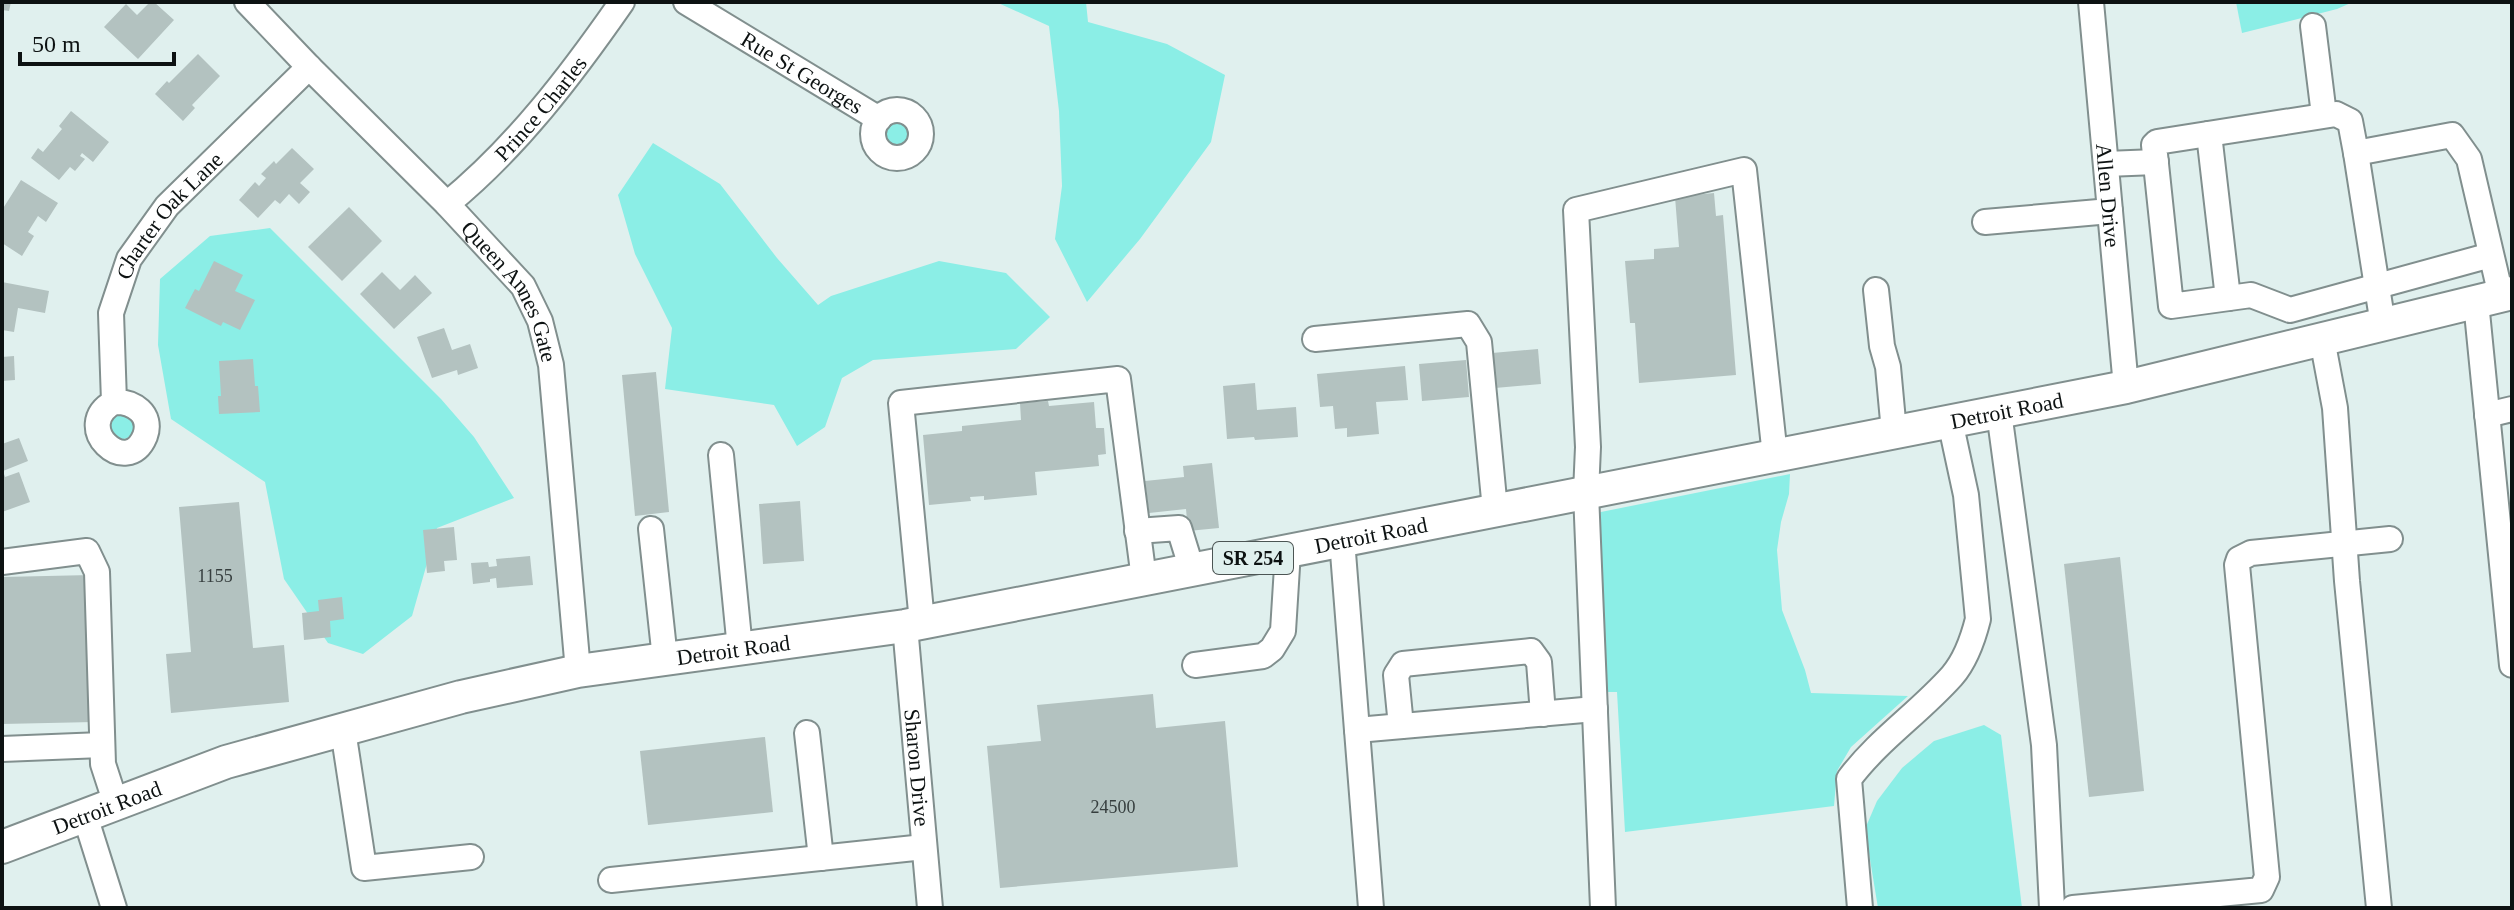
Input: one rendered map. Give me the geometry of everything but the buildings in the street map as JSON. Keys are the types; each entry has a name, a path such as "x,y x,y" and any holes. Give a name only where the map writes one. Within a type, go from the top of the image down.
{"main road":[{"name":"Detroit Road","path":"4,841 85,816 226,762 461,697 578,671 913,624 1192,570 2126,387 2497,297"}],"street":[{"name":"Queen Annes Gate","path":"247,2 447,204 523,286 540,321 551,365 578,671"},
{"name":"Prince Charles","path":"447,204 467,188 538,115 622,2"},
{"name":"Rue St Georges","path":"686,2 879,119"},
{"name":"Allen Drive","path":"2091,2 2126,387"},
{"path":"2313,26 2324,115"},
{"name":"Charter Oak Lane","path":"114,402 111,313 129,259 167,206 309,67"},
{"path":"2379,908 2335,408 2310,342 2290,310 2251,295 2171,306 2154,145 2157,142 2324,115 2336,114 2350,121 2383,325"},
{"path":"2209,134 2228,298"},
{"path":"2356,153 2452,135 2469,159 2498,246 2487,415 2502,471 2512,665"},
{"path":"2106,164 2156,162"},
{"path":"1603,908 1586,493 1588,447 1576,210 1744,170 1775,456"},
{"path":"1985,222 2110,211"},
{"path":"2290,310 2498,246"},
{"path":"1876,290 1894,432"},
{"path":"1315,339 1468,324 1479,342 1495,510"},
{"name":"Sharon Drive","path":"930,908 924,847 901,403 1118,379 1137,531"},
{"path":"2487,415 2512,409"},
{"path":"1999,412 2044,745 2052,908"},
{"path":"1860,908 1849,779 1864,758 1954,675 1973,639 1978,619 1966,495 1950,421"},
{"path":"721,455 740,649"},
{"path":"1144,579 1137,531 1179,528 1192,570"},
{"path":"651,529 665,659"},
{"path":"2073,908 2236,900 2261,890 2267,877 2237,565 2245,554 2390,539"},
{"path":"1342,540 1371,908"},
{"path":"2,562 87,551 97,572 103,764 116,804"},
{"path":"1195,665 1263,656 1272,649 1283,631 1288,551"},
{"path":"1401,726 1396,675 1403,664 1531,651 1539,662 1543,714"},
{"path":"1357,730 1595,709"},
{"path":"343,730 364,868 471,857"},
{"path":"807,733 821,858"},
{"path":"2,749 102,745"},
{"path":"85,816 114,908"},
{"path":"611,880 924,847"}],"shaded area":[{"path":"996,2 1086,2 1088,22 1167,44 1225,75 1211,142 1140,239 1087,302 1055,239 1062,186 1059,111 1049,26"},
{"path":"2236,2 2353,2 2337,9 2242,33"},
{"path":"897,121 906,125 910,134 906,143 897,147 888,143 884,134 888,125"},
{"path":"653,143 720,184 818,305 831,296 939,261 1006,273 1050,317 1016,349 873,360 842,378 825,427 797,446 774,405 665,389 672,328 635,254 618,195"},
{"path":"270,228 441,399 474,437 514,498 437,528 412,616 363,654 328,643 284,579 265,482 171,419 158,345 160,279 210,236"},
{"path":"122,415 131,418 134,427 131,436 122,439 113,436 110,427 113,418"},
{"path":"1790,474 1777,550 1782,610 1811,693 1908,696 1851,747 1837,771 1834,806 1625,832 1617,692 1594,692 1586,515"},
{"path":"1984,725 2001,735 2022,908 1878,908 1865,829 1877,801 1902,768 1934,741"}]}
